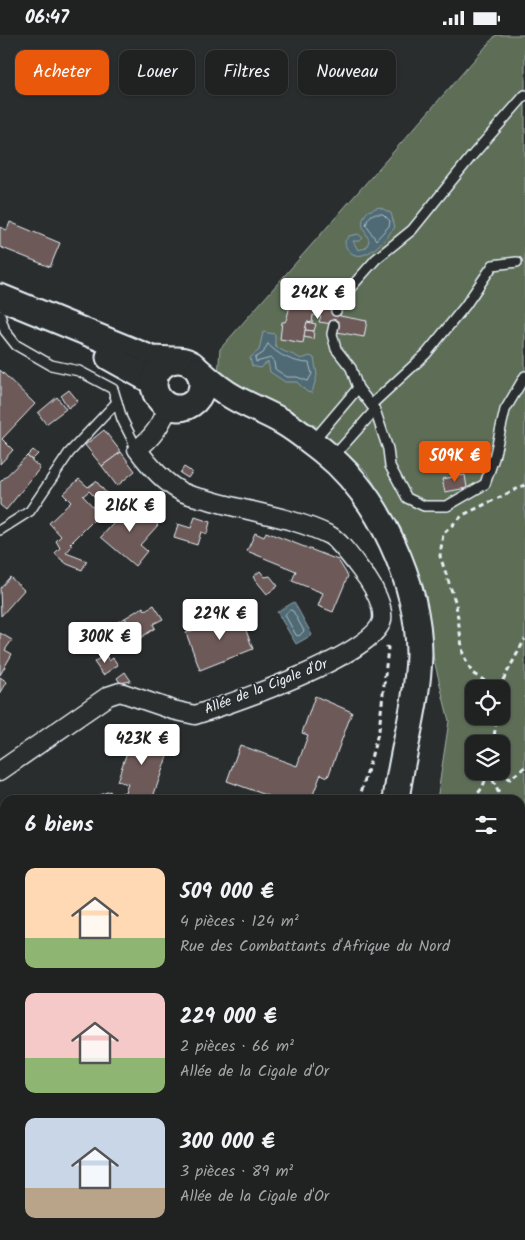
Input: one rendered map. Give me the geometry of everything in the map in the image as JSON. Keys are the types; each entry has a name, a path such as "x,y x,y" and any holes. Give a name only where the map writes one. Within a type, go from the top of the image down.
{"main road":[{"path":"0,297 152,359 182,360 192,364 235,398 283,422 331,459 360,490 381,521 403,567 416,616 418,664 397,795"},
{"path":"1,323 121,362 154,382"},
{"path":"174,360 159,369 154,382 156,394 180,406 235,398"},
{"path":"180,406 198,399 202,390 199,371"}],"street":[{"path":"180,406 152,438 137,449 146,461 172,486 183,492 231,507 270,515 331,536 372,586 380,605 382,620 374,633"},
{"name":"Allée de la Cigale d'Or","path":"0,771 108,696 120,691 173,710 195,715 329,664 374,633"}],"lane":[{"path":"336,311 338,301 376,259 412,231 471,157 525,95"},
{"path":"331,459 373,407 426,354 465,306 493,265 517,262"},
{"path":"1,323 16,345 51,365 80,371 113,389 122,419 137,449"},
{"path":"334,325 332,334 336,349 351,368 358,388 373,407 388,449 390,466 407,498 424,506 447,506 485,483 494,458 505,410 525,376"},
{"path":"311,443 358,388"},
{"path":"0,530 30,511 69,453 117,403"}],"path":[{"path":"484,680 472,673 463,654 456,605 440,556 443,535 463,515 525,485"},
{"path":"360,795 379,730 388,648 374,633"},
{"path":"503,680 525,639"},
{"path":"510,779 525,767"},
{"path":"477,795 486,780"},
{"path":"493,780 500,795"}],"green space":[{"path":"496,35 525,35 525,795 438,795 449,721 402,530 367,472 316,426 218,376 220,349"}],"water":[{"path":"379,207 391,213 395,227 375,249 368,253 356,255 350,252 345,243 349,236 358,234 363,238 360,241 353,241 358,250 366,248 369,241 362,223 363,219 368,211"},
{"path":"263,332 275,334 275,345 281,350 301,359 310,356 314,358 317,375 312,393 307,392 297,382 285,382 270,372 268,362 260,368 252,366 250,358 259,350"},
{"path":"294,602 312,635 296,644 277,612"}],"building":[{"path":"10,222 60,243 50,267 0,247 0,227 7,230"},
{"path":"299,292 319,296 318,306 297,302"},
{"path":"319,296 331,298 330,306 333,307 332,310 341,312 340,316 367,321 364,337 337,332 339,325 319,322 321,316 313,315 312,323 307,322 303,343 280,339 282,322 285,322 287,318 291,301 318,306"},
{"path":"307,322 316,324 314,331 305,330"},
{"path":"305,330 314,331 313,339 304,337"},
{"path":"0,370 35,404 2,439 13,450 0,464"},
{"path":"69,390 78,401 68,408 61,396"},
{"path":"57,397 66,409 46,424 38,413"},
{"path":"104,430 121,452 102,466 85,445"},
{"path":"33,450 38,454 32,460 27,456"},
{"path":"121,452 135,471 117,486 102,466"},
{"path":"27,456 40,468 6,510 0,505 0,482"},
{"path":"184,467 192,472 188,478 180,473"},
{"path":"465,475 467,488 445,492 442,479"},
{"path":"79,479 88,487 96,481 107,494 99,501 89,491 83,496 100,514 70,544 72,546 66,553 87,561 82,570 67,564 57,556 55,553 60,548 56,541 61,536 49,523 71,502 63,494"},
{"path":"133,502 158,525 140,545 147,551 135,566 101,537"},
{"path":"195,517 210,522 207,534 201,532 197,545 174,538 178,524 191,528"},
{"path":"266,532 338,560 348,576 333,612 318,606 323,593 292,581 296,571 247,551 255,533 264,537"},
{"path":"260,571 265,577 270,576 278,586 267,594 253,577"},
{"path":"10,577 24,590 1,616 0,588"},
{"path":"154,605 163,619 153,624 155,628 139,639 140,641 121,653 114,640 98,649 92,640 117,624 119,627 128,622 125,618 143,607 145,610"},
{"path":"239,612 253,649 200,670 186,633"},
{"path":"125,618 128,622 119,627 116,623"},
{"path":"0,633 12,640 5,650 12,654 0,675"},
{"path":"114,640 116,644 107,650 104,645"},
{"path":"105,654 109,661 113,658 118,665 103,675 94,662"},
{"path":"125,672 131,681 120,683 117,678"},
{"path":"0,677 7,682 0,694"},
{"path":"315,696 352,712 328,777 321,774 313,795 266,795 227,781 240,745 297,766 308,735 302,733"},
{"path":"136,726 173,739 154,795 115,795 125,792 128,784 117,781"},
{"path":"110,791 112,795 99,795"}]}
